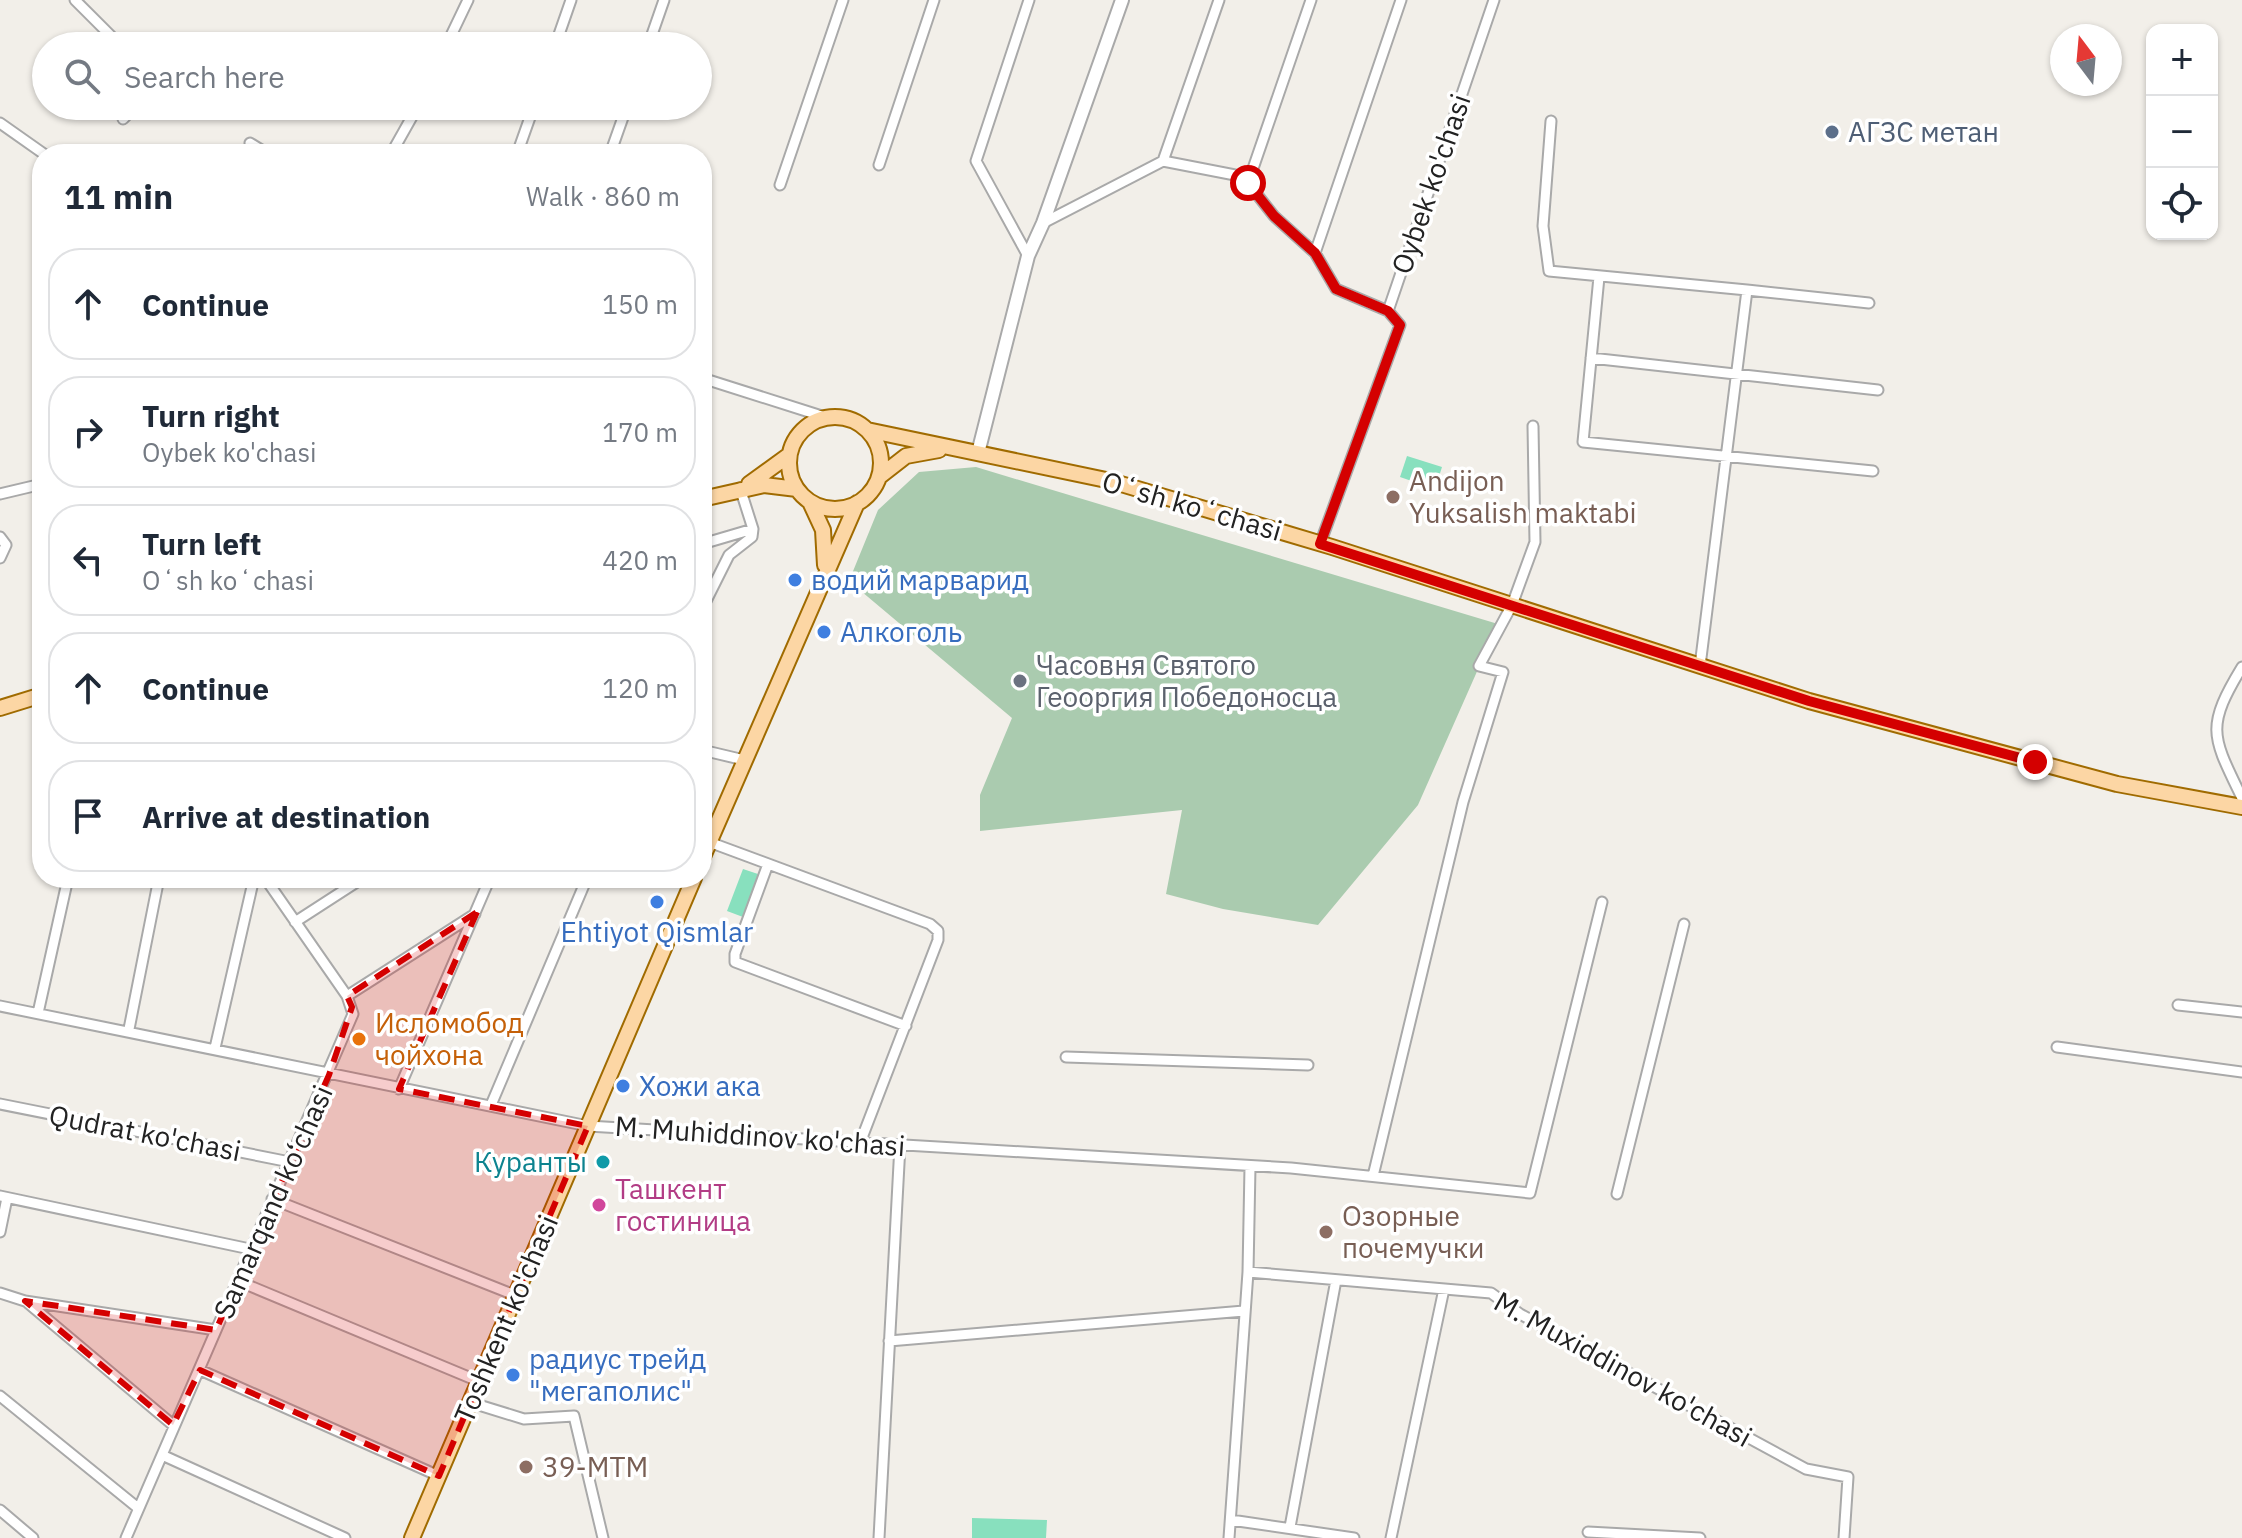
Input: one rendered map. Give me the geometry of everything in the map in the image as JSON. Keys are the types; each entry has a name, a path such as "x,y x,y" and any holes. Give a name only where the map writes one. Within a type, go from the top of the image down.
{"main road":[{"path":"741,488 765,475 789,455 803,430 828,418 856,422 867,430 960,450"},
{"path":"867,430 879,452 879,477"},
{"path":"712,835 825,570 857,503 874,487 879,477 906,456 925,450 960,450"},
{"name":"Oʻsh koʻchasi","path":"960,450 1111,481 1879,720 2117,784 2242,807"},
{"path":"789,455 789,467 797,489 810,502 823,530 825,570"},
{"path":"712,496 764,485 797,489"},
{"path":"810,502 833,509 857,503"},
{"path":"0,708 32,698"},
{"name":"Toshkent ko'chasi","path":"412,1538 690,888"}],"street":[{"path":"91,0 79,4 107,32"},
{"path":"453,32 468,0"},
{"path":"560,32 571,0"},
{"path":"653,32 664,0"},
{"path":"780,185 843,0"},
{"path":"879,165 934,0"},
{"path":"1028,256 976,161 1029,0"},
{"path":"978,453 1028,256 1043,223 1122,0"},
{"path":"1163,161 1219,0"},
{"path":"1248,183 1311,0"},
{"path":"1315,253 1401,0"},
{"name":"Oybek ko'chasi","path":"1320,544 1400,325 1388,311 1494,0"},
{"path":"397,144 410,120"},
{"path":"521,144 529,120"},
{"path":"614,144 622,120"},
{"path":"1551,121 1543,226 1547,267 1551,273 1629,277 1869,303"},
{"path":"0,123 32,146"},
{"path":"1043,223 1163,161 1235,175 1248,183 1274,216 1315,253 1336,289 1388,311"},
{"path":"1599,277 1583,442 1873,471"},
{"path":"1700,666 1747,290"},
{"path":"1591,358 1878,390"},
{"path":"712,381 828,418"},
{"path":"1373,1176 1463,802 1503,672 1479,666 1512,605 1535,542 1533,426"},
{"path":"0,494 32,486"},
{"path":"712,589 729,555 752,537 753,529 741,488"},
{"path":"712,541 753,529"},
{"path":"0,537 6,550 0,558"},
{"path":"2242,667 2216,714 2215,731 2221,755 2242,798"},
{"path":"712,752 744,760"},
{"path":"712,843 935,928 938,940 860,1143"},
{"path":"768,864 735,954 735,962 906,1026"},
{"path":"38,1013 66,888"},
{"path":"129,1029 157,888"},
{"path":"215,1048 252,888"},
{"path":"272,888 347,996 477,912"},
{"path":"295,922 348,888"},
{"path":"399,1089 486,888"},
{"path":"491,1105 583,888"},
{"name":"M. Muhiddinov ko'chasi","path":"0,1006 129,1029 329,1075 588,1126 1250,1167 1373,1176 1530,1193 1602,902"},
{"path":"1617,1194 1684,924"},
{"name":"Samarqand ko‘chasi","path":"126,1538 250,1249 329,1075 353,1014 347,996"},
{"path":"2178,1005 2242,1012"},
{"path":"2057,1047 2242,1072"},
{"path":"1066,1057 1308,1065"},
{"name":"Qudrat ko'chasi","path":"0,1104 290,1162"},
{"path":"879,1538 900,1145"},
{"path":"1229,1538 1248,1272 1250,1167"},
{"path":"0,1232 4,1197 250,1249"},
{"path":"272,1199 517,1296"},
{"name":"M. Muxiddinov ko'chasi","path":"1248,1272 1491,1293 1534,1321 1806,1469 1848,1477 1844,1538"},
{"path":"1290,1527 1336,1280"},
{"path":"238,1281 478,1381"},
{"path":"1391,1538 1444,1289"},
{"path":"0,1293 25,1301 216,1330"},
{"path":"25,1301 173,1425"},
{"path":"889,1341 1244,1311"},
{"path":"200,1370 439,1476"},
{"path":"0,1396 138,1508"},
{"path":"469,1402 524,1419 574,1416 603,1538"},
{"path":"162,1455 345,1538"},
{"path":"0,1510 33,1538"},
{"path":"1231,1520 1354,1538"},
{"path":"1588,1532 1700,1538"}],"highlighted area":[{"path":"477,912 399,1089 588,1126 439,1476 200,1370 173,1425 25,1301 216,1330 329,1075 352,1007 347,996"}],"green space":[{"path":"1407,456 1442,467 1435,489 1400,477"},
{"path":"976,467 1498,624 1418,805 1318,925 1223,909 1166,894 1182,810 980,831 980,795 1012,718 849,581 878,510 919,472"},
{"path":"743,869 758,874 743,917 727,911"},
{"path":"972,1518 1047,1520 1046,1538 972,1538"}],"place":[{"name":"АГЗС метан","path":"1832,132"},
{"name":"Andijon Yuksalish maktabi","path":"1393,497"},
{"name":"водий марварид","path":"795,580"},
{"name":"Алкоголь","path":"824,632"},
{"name":"Часовня Святого Геооргия Победоносца","path":"1020,681"},
{"name":"Ehtiyot Qismlar","path":"657,902"},
{"name":"Исломобод чойхона","path":"359,1039"},
{"name":"Хожи ака","path":"623,1086"},
{"name":"Куранты","path":"603,1162"},
{"name":"Ташкент гостиница","path":"599,1205"},
{"name":"Озорные почемучки","path":"1326,1232"},
{"name":"радиус трейд \"мегаполис\"","path":"513,1375"},
{"name":"39-MTM","path":"526,1467"}],"route":[{"path":"1248,183 1274,216 1315,253 1336,289 1388,311 1400,325 1320,544 1809,701 2035,762"}]}
